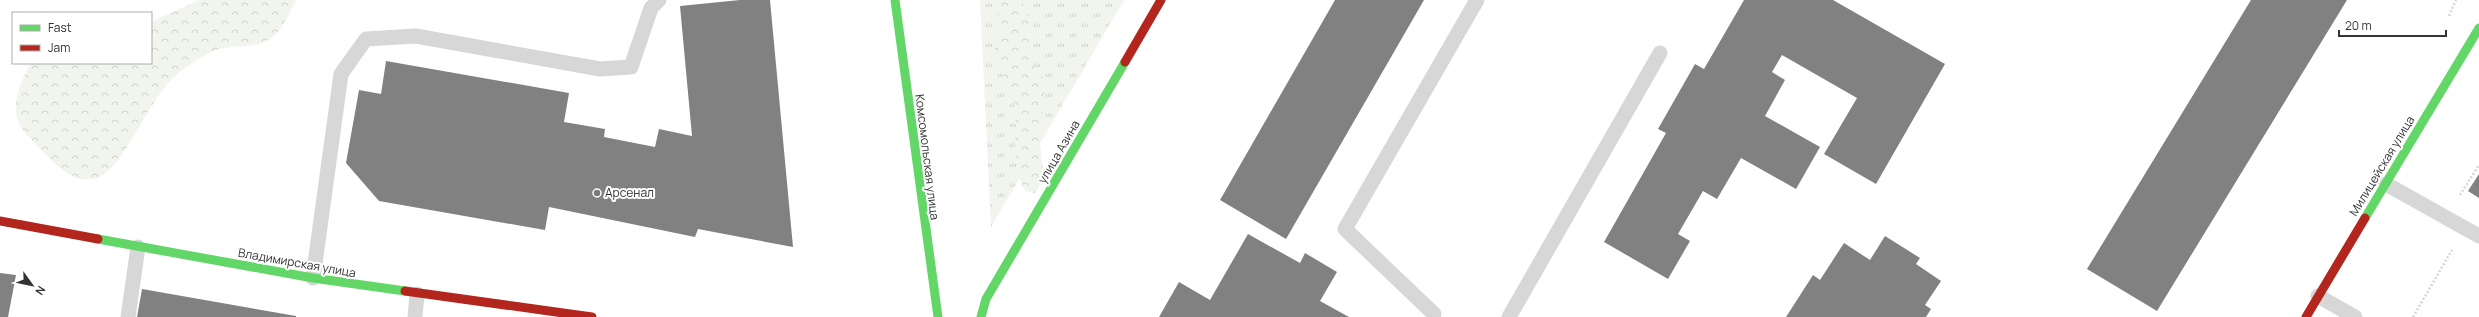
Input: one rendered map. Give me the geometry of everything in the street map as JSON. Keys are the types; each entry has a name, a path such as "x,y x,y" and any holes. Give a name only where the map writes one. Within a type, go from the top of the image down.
{"street":[{"name":"Комсомольская улица","path":"895,0 938,317"},
{"name":"улица Азина","path":"981,317 986,299 1161,0"},
{"name":"Милицейская улица","path":"2306,317 2479,28"},
{"name":"Владимирская улица","path":"0,221 313,278 417,294 592,317"}],"lane":[{"path":"313,278 341,74 366,38 416,36 600,69 631,67 651,8 659,0"},
{"path":"1436,316 1345,229 1477,0"},
{"path":"1509,317 1660,53"},
{"path":"2386,184 2479,236"},
{"path":"128,317 138,246"},
{"path":"415,317 417,294"},
{"path":"2318,296 2355,317"}],"green space":[{"path":"199,0 296,0 280,29 267,41 260,44 229,47 213,51 204,55 180,72 158,97 119,158 99,177 89,180 68,174 50,159 27,135 17,118 16,109 19,89 30,64 152,64 152,22"},
{"path":"980,0 1124,0 991,227"},
{"path":"998,0 1022,0 1031,26 1033,64 1044,79 1045,98 1039,135 1044,179 1035,193 1025,191 1020,179 1017,168 1015,147 1016,126 1014,102 1010,89 995,59 994,50 998,34"}],"building":[{"path":"740,0 770,0 793,247 698,229 695,237 549,207 545,230 379,201 346,163 359,90 381,94 386,61 569,93 564,122 605,129 604,137 655,147 659,129 692,136 680,6"},
{"path":"1335,0 1424,0 1286,239 1220,200"},
{"path":"1744,0 1833,0 1945,64 1876,184 1824,154 1857,98 1782,55 1772,72 1785,80 1765,116 1820,147 1796,189 1741,158 1717,199 1703,191 1678,234 1690,241 1668,279 1604,242 1666,133 1658,129 1695,64 1704,69"},
{"path":"2251,0 2347,0 2157,311 2087,269"},
{"path":"2479,174 2479,198 2468,191"},
{"path":"1248,234 1300,263 1305,253 1337,272 1320,301 1349,317 1159,317 1179,282 1210,300"},
{"path":"1885,236 1920,258 1916,264 1941,281 1925,305 1931,309 1926,317 1786,317 1813,275 1820,280 1844,243 1870,260"},
{"path":"0,273 16,275 8,317 0,317"},
{"path":"142,289 296,316 296,317 137,317"}],"traffic: fast":[{"path":"895,0 938,317"},
{"path":"2365,218 2479,28"},
{"path":"981,317 986,299 1125,62"},
{"path":"98,239 313,278 405,291"}],"traffic: jam":[{"path":"1125,62 1161,0"},
{"path":"2306,317 2365,218"},
{"path":"0,221 98,239"},
{"path":"405,291 592,317"}],"place":[{"name":"Арсенал","path":"597,193"}]}
